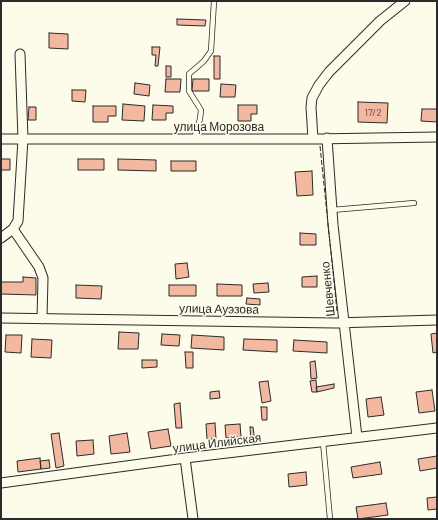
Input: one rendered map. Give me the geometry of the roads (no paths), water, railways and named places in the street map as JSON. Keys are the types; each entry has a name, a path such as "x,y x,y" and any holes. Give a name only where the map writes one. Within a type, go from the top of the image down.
{"street":[{"path":"313,139 311,107 312,98 319,84 329,72 375,27 405,1"},
{"path":"1,238 13,229 18,221 23,139 20,54"},
{"name":"улица Морозова","path":"1,139 313,139 437,137"},
{"name":"Шевченко","path":"327,138 332,210 357,437"},
{"path":"13,229 39,267 43,278 42,319"},
{"name":"улица Ауэзова","path":"1,318 344,323 437,320"},
{"name":"улица Илийская","path":"1,483 185,458 437,428"},
{"path":"185,458 193,519"}],"lane":[{"path":"194,139 201,110 189,91 189,74 204,61 211,51 214,1"},
{"path":"332,210 414,203"},
{"path":"323,442 330,519"}]}
